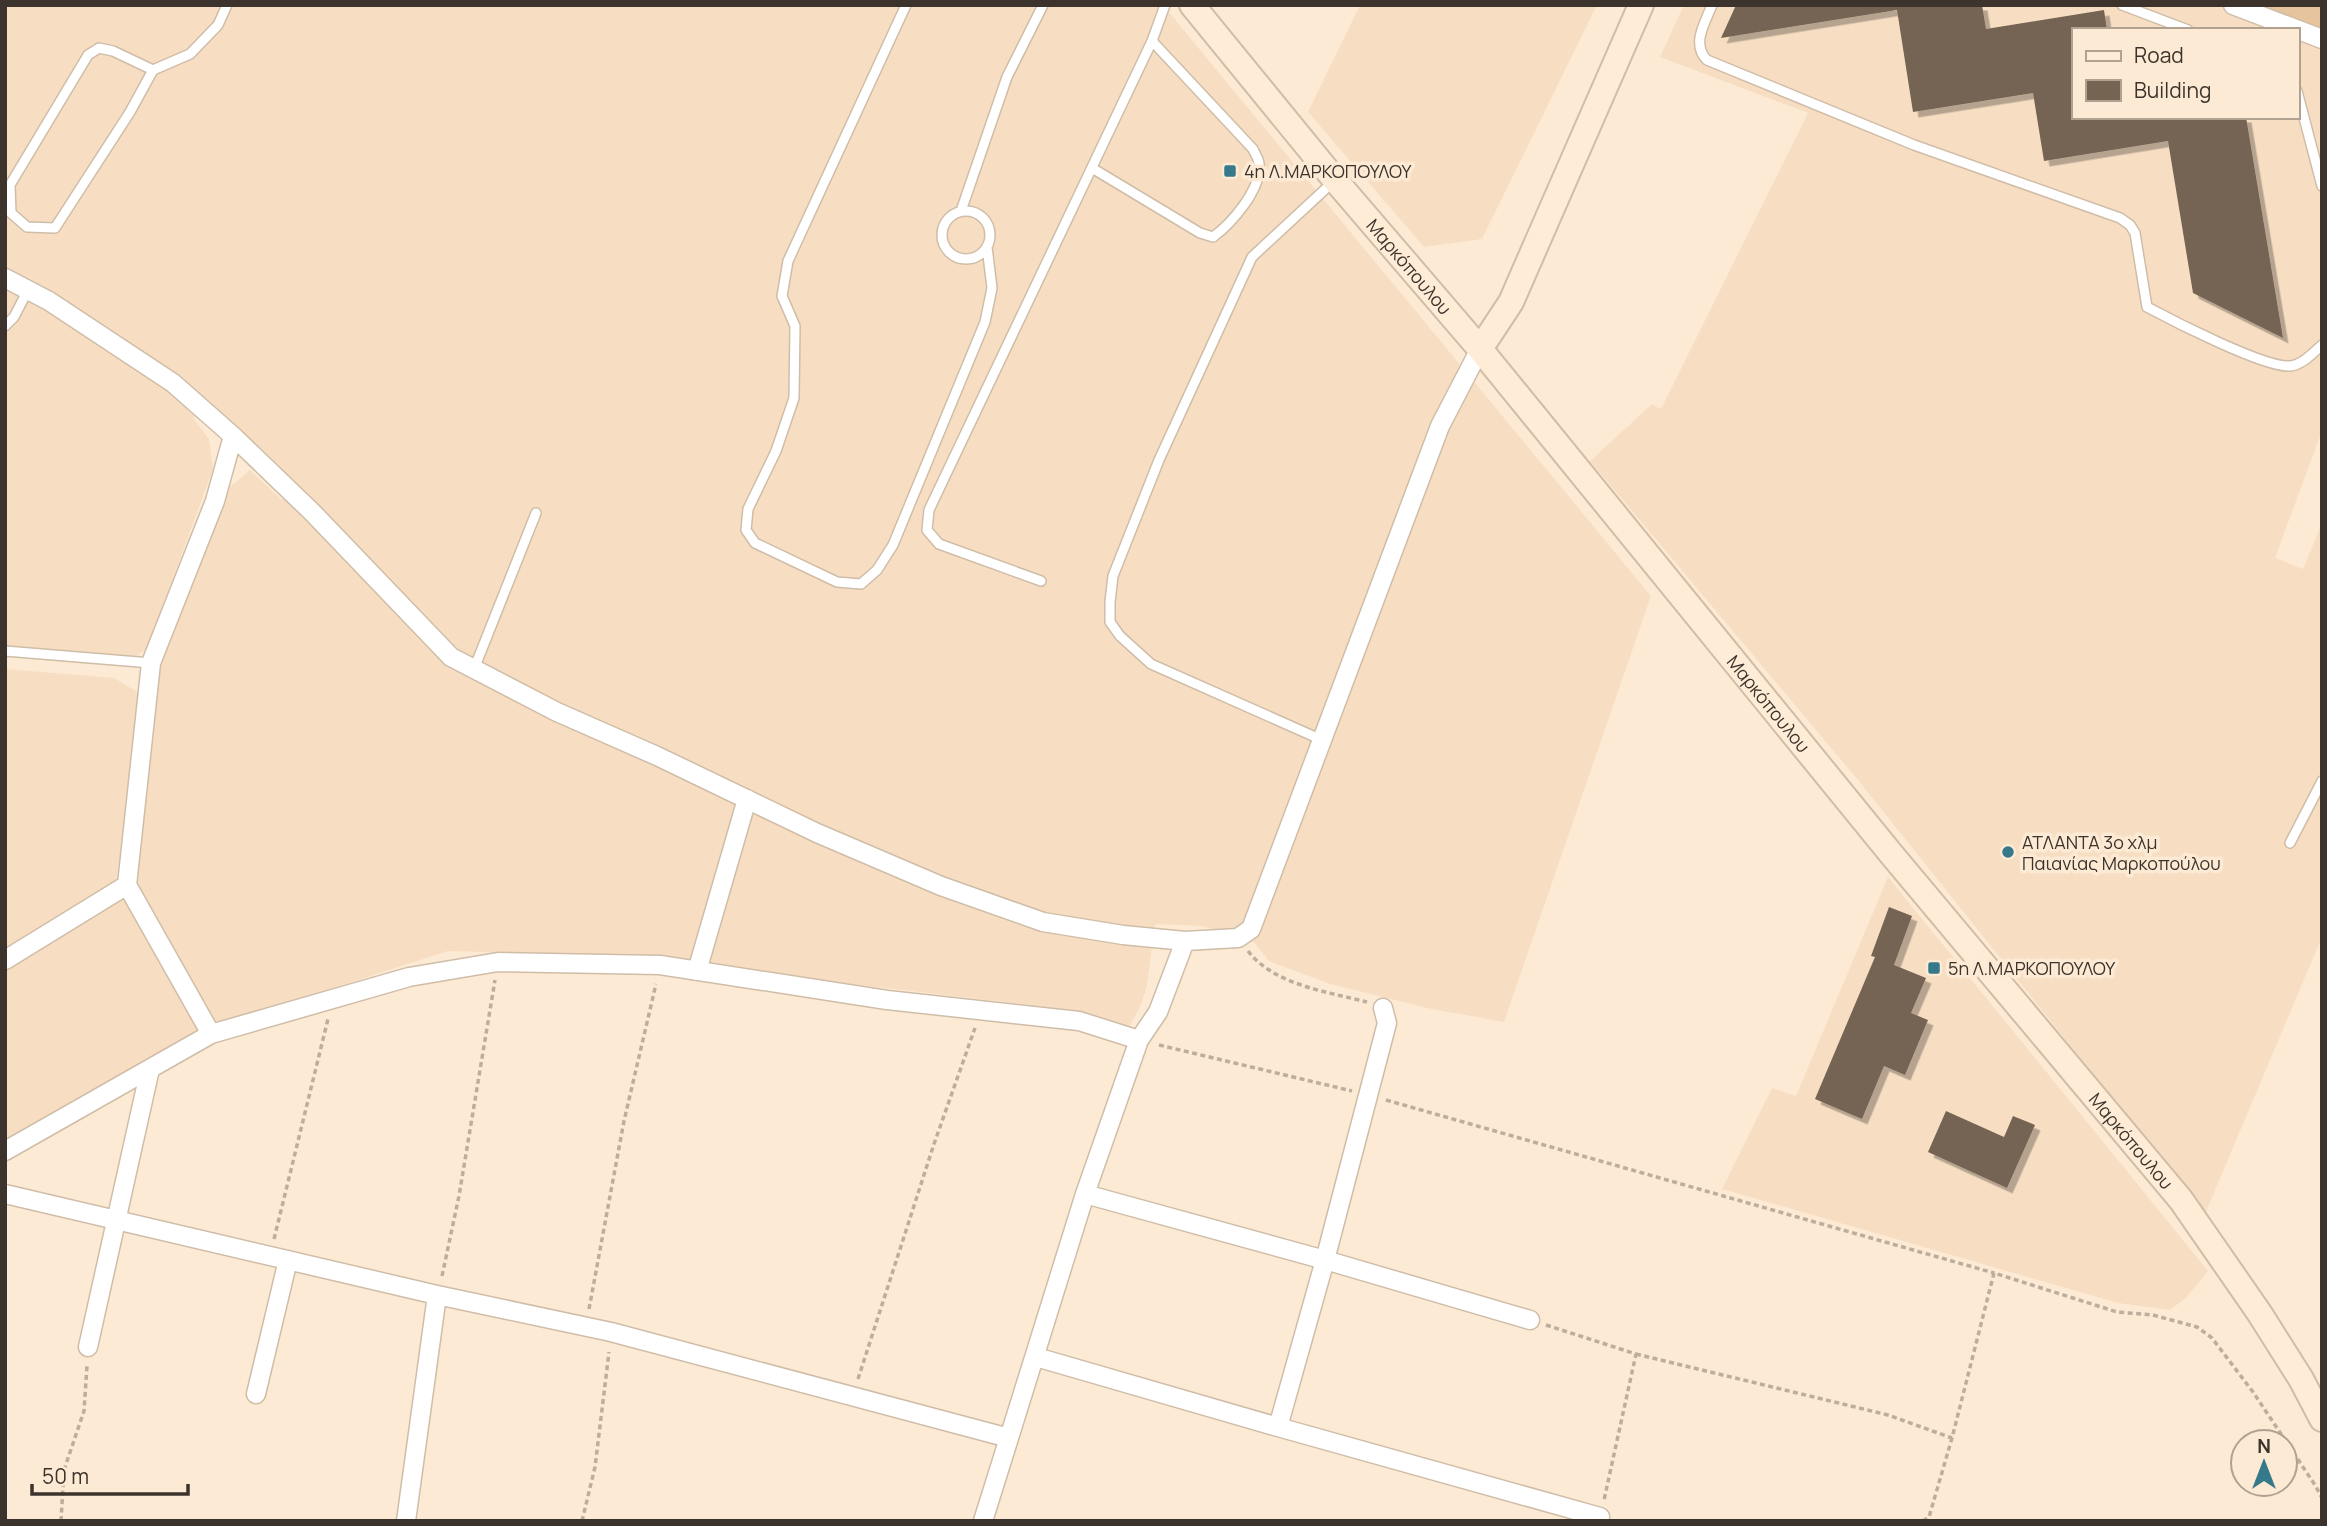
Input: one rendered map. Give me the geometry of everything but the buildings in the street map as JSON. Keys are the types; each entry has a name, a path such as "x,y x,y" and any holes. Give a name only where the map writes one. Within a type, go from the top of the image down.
{"main road":[{"name":"Μαρκόπουλου","path":"1192,5 1335,180 1480,349 1884,845 2181,1200 2260,1314 2301,1378 2322,1419"},
{"path":"1480,349 1511,302 1641,5"}],"street":[{"path":"2233,5 2293,28"},
{"path":"2299,30 2322,39"},
{"path":"5,278 104,335 173,383 312,512 451,656 474,669 557,712 941,886 1043,922 1123,935 1185,941 1238,938 1251,929 1440,426 1480,349"},
{"path":"211,1034 127,885 151,663 215,501 233,436"},
{"path":"697,971 747,799"},
{"path":"5,960 127,885"},
{"path":"983,1521 1085,1194 1139,1040 1158,1012 1185,941"},
{"path":"5,1151 211,1034 409,976 498,962 660,965 887,1000 1079,1021 1139,1040"},
{"path":"1278,1427 1387,1023 1384,1009"},
{"path":"88,1347 150,1069"},
{"path":"5,1194 437,1295 611,1332 1009,1438"},
{"path":"1085,1194 1530,1320"},
{"path":"256,1394 279,1257"},
{"path":"406,1521 437,1295"},
{"path":"1036,1357 1600,1517"}],"lane":[{"path":"153,69 113,51 99,48 88,55 10,186 11,213 27,228 55,228 130,112 153,69 190,54 218,25 228,5"},
{"path":"906,5 788,261 782,296 794,326 794,398 776,451 748,509 746,530 755,543 837,582 861,584 877,570 893,545 985,321 992,288 987,247 990,231 983,217 961,211 953,214 943,226 942,242 951,255 975,258 987,247"},
{"path":"961,211 1007,77 1044,5"},
{"path":"1041,581 939,544 927,530 929,510 1152,41 1166,5"},
{"path":"1712,5 1700,39 1700,52 1707,61 1914,145 2120,218 2130,225 2135,233 2147,307 2195,332 2277,365 2297,365 2322,345"},
{"path":"2122,5 2183,28"},
{"path":"1092,168 1200,233 1213,237 1225,229 1244,205 1258,178 1259,163 1253,149 1152,41"},
{"path":"2299,99 2322,186"},
{"path":"1322,740 1152,664 1120,636 1110,622 1110,602 1114,576 1159,460 1252,257 1335,180"},
{"path":"5,326 14,317 28,290"},
{"path":"474,669 536,513"},
{"path":"5,651 151,663"},
{"path":"2290,843 2322,781"}],"path":[{"path":"1238,938 1257,963 1294,982 1384,1009"},
{"path":"437,1295 459,1196 498,962"},
{"path":"586,1327 624,1121 660,965"},
{"path":"279,1257 333,1000"},
{"path":"852,1397 934,1144 982,1010"},
{"path":"1139,1040 1367,1095 1994,1273 2117,1311 2153,1315 2197,1327 2212,1338 2253,1392 2322,1498"},
{"path":"1923,1521 1929,1517 1952,1438 1994,1273"},
{"path":"1530,1320 1636,1354 1888,1415 1952,1438"},
{"path":"582,1521 595,1467 611,1332"},
{"path":"61,1521 64,1470 84,1411 88,1347"},
{"path":"1600,1517 1636,1354"}],"shaded area":[{"path":"5,5 1163,5 1651,596 1504,1022 1427,1008 1330,984 1269,961 1254,942 1202,926 1155,924 1147,985 1141,1005 1128,1029 1074,1010 825,981 655,957 448,951 212,1027 132,884 157,663 223,493 250,470 282,500 291,478 206,401 193,418 209,439 213,469 147,649 136,656 5,647"},
{"path":"1360,5 1597,5 1482,239 1424,247 1308,112"},
{"path":"1684,5 2217,5 2274,28 2072,28 2072,119 2299,119 2299,38 2320,46 2322,431 2275,558 2303,569 2322,523 2322,937 2205,1214 1858,780 1590,461 1652,404 1661,409 1808,113 1660,57"},
{"path":"2254,5 2322,5 2322,31"},
{"path":"5,669 114,678 144,696 115,888 5,954"},
{"path":"1888,877 2208,1271 2186,1298 2170,1310 2118,1303 1722,1189 1772,1088 1796,1096"},
{"path":"126,893 202,1032 5,1140 5,970"}],"place":[{"name":"4η Λ.ΜΑΡΚΟΠΟΥΛΟΥ","path":"1230,171"},
{"name":"ΑΤΛΑΝΤΑ 3ο χλμ Παιανίας Μαρκοπούλου","path":"2008,852"},
{"name":"5η Λ.ΜΑΡΚΟΠΟΥΛΟΥ","path":"1934,968"}]}
